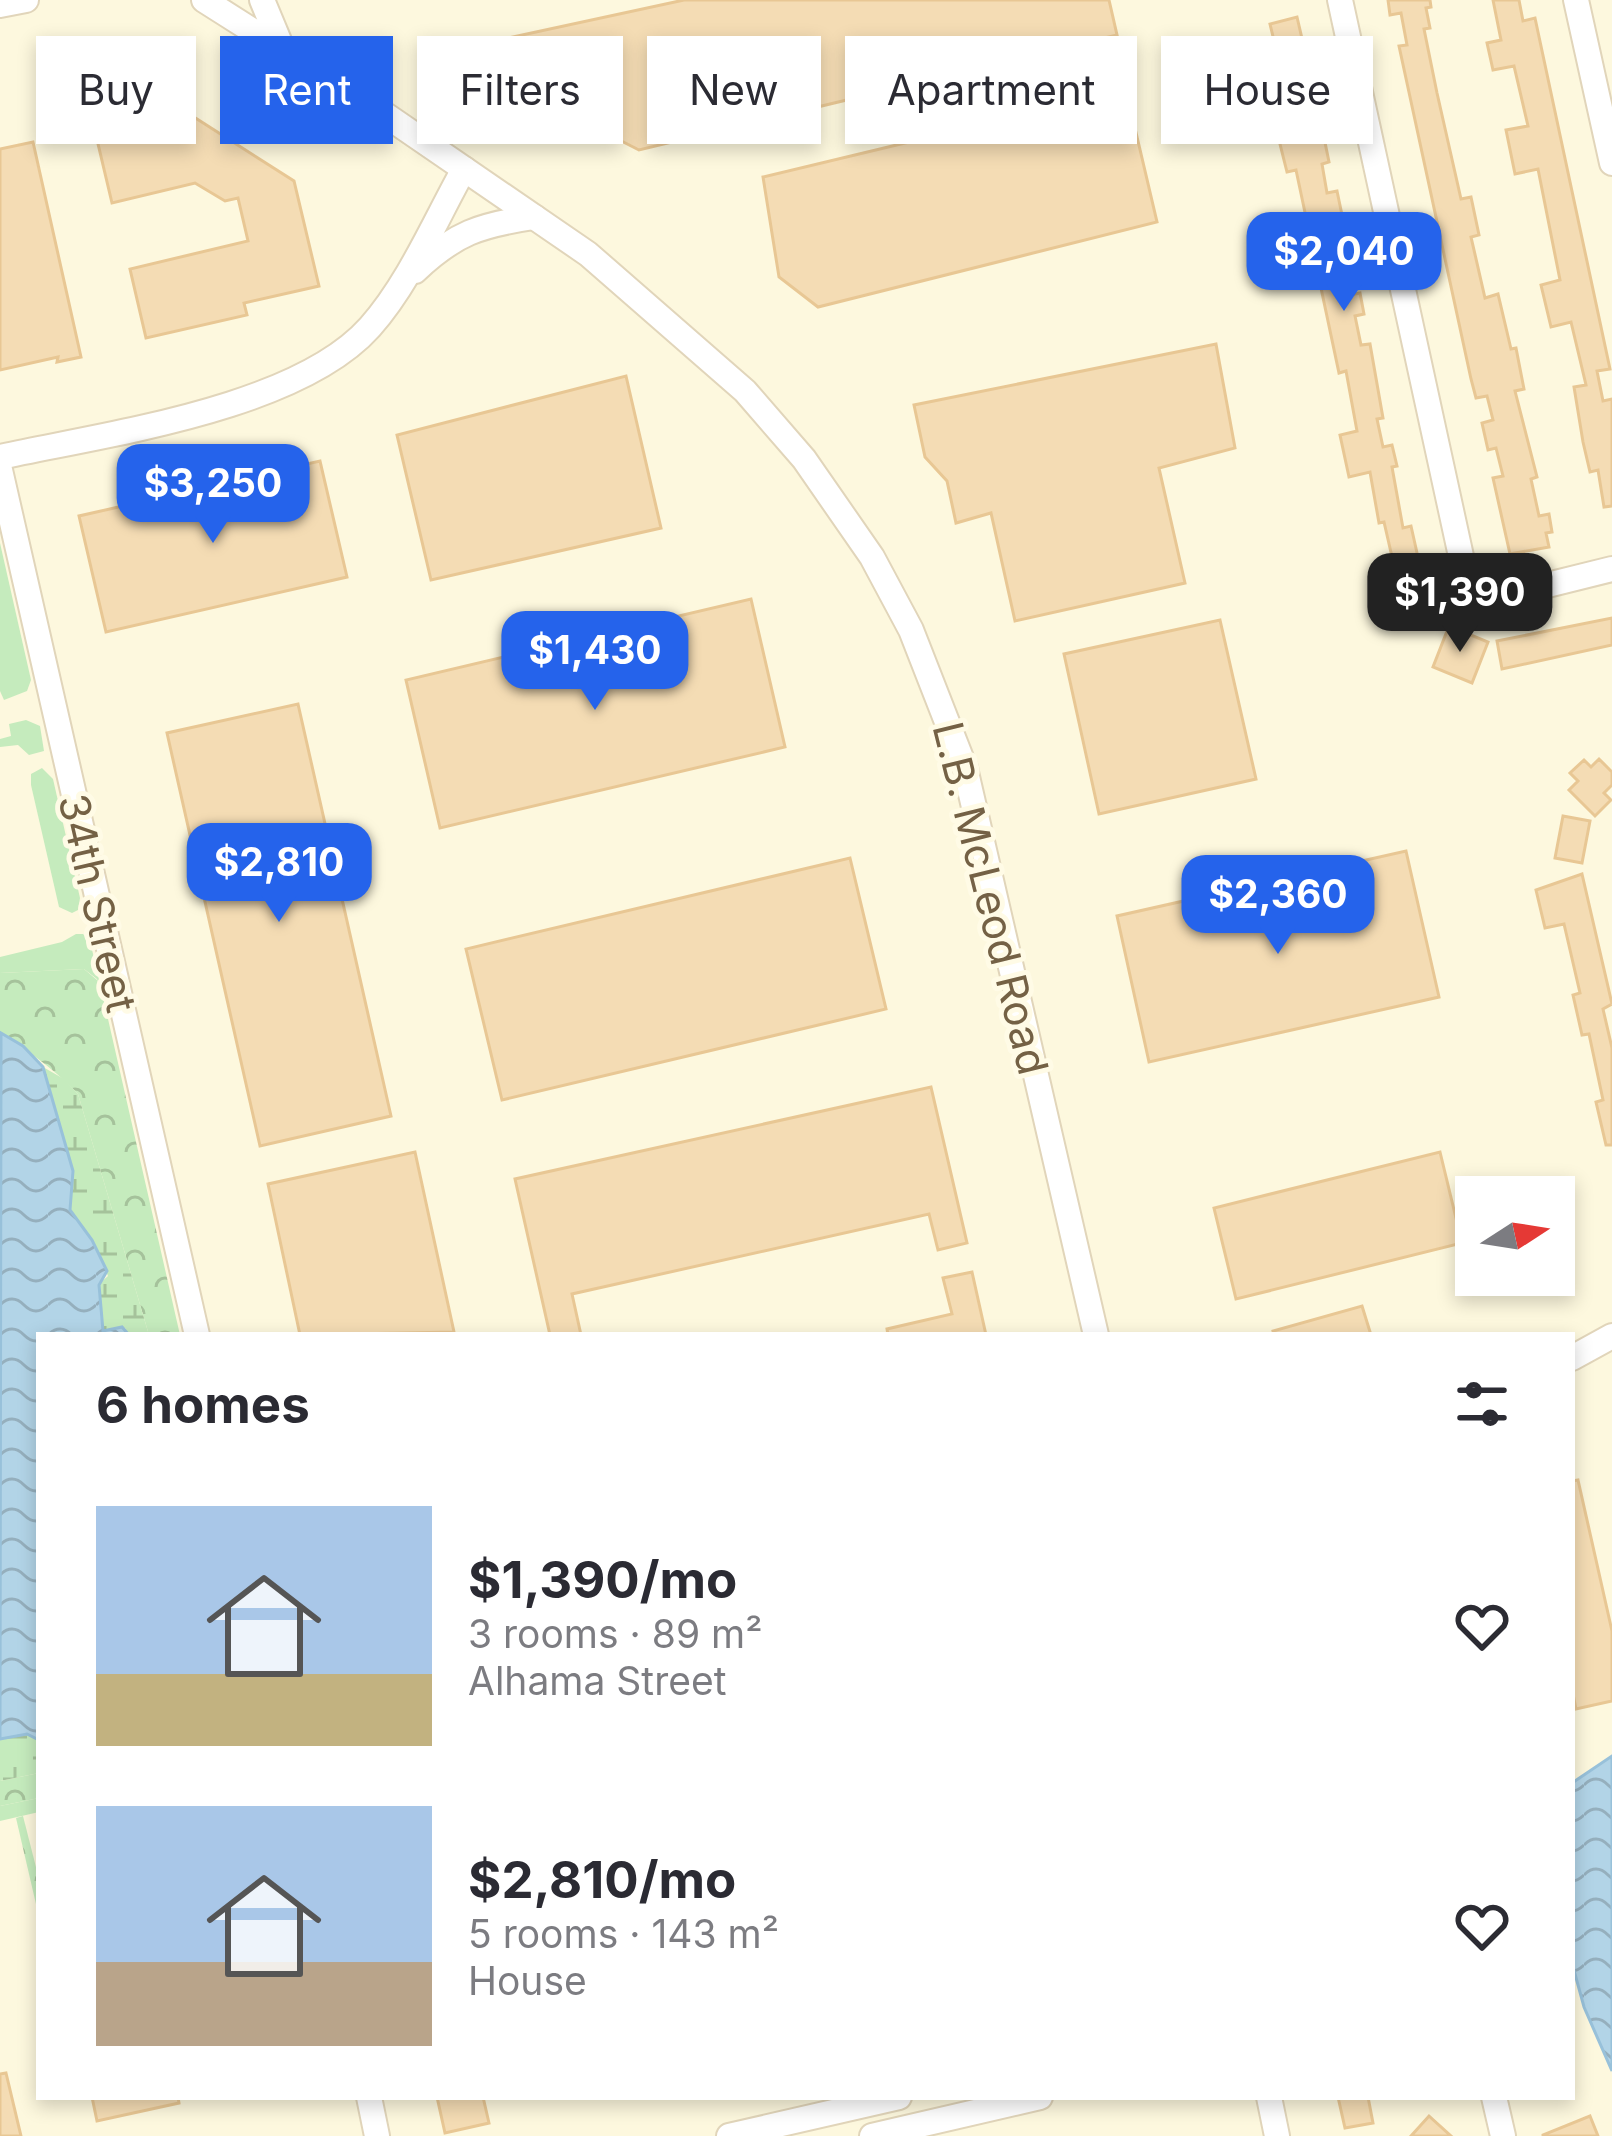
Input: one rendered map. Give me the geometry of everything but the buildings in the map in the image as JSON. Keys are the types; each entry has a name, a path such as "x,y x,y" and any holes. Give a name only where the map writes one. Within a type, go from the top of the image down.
{"street":[{"path":"0,5 26,0"},
{"name":"L.B. McLeod Road","path":"204,0 262,36"},
{"path":"262,0 277,36"},
{"path":"1340,0 1464,570 1489,591 1514,592 1612,569"},
{"path":"1576,0 1612,164"},
{"name":"L.B. McLeod Road","path":"393,122 588,254 745,391 804,459 890,588 965,768 1095,1332"},
{"path":"0,457 232,405 331,360 369,328 397,290 464,169"},
{"path":"397,290 437,250 464,232 534,217"},
{"name":"34th Street","path":"0,470 196,1332"},
{"path":"1575,1356 1612,1336"},
{"path":"369,2100 377,2136"},
{"path":"729,2136 886,2100"},
{"path":"791,2136 889,2114 919,2100"},
{"path":"872,2136 1027,2100"},
{"path":"1270,2100 1276,2136"},
{"path":"1495,2100 1503,2136"}],"green space":[{"path":"0,543 31,680 27,691 4,700 0,691"},
{"path":"26,720 40,726 44,751 29,755 18,745 0,747 0,739 11,736 9,724"},
{"path":"42,768 53,779 80,898 78,910 72,913 59,907 31,785 31,774"},
{"path":"76,934 90,941 103,997 97,979 84,969 0,973 0,957 62,942"},
{"path":"84,969 97,980 179,1332 148,1332 78,1094 0,1034 0,973"},
{"path":"43,1067 78,1094 148,1332 125,1328 103,1332 99,1284 108,1276 92,1240 70,1209 73,1171"},
{"path":"27,1734 36,1738 36,1774 0,1781 0,1739"},
{"path":"36,1774 36,1799 0,1806 0,1781"},
{"path":"36,1799 36,1813 0,1821 0,1806"},
{"path":"23,1816 36,1867 36,1904 16,1818"}],"water":[{"path":"1,1033 23,1046 43,1067 73,1171 70,1210 107,1271 99,1285 103,1331 122,1327 126,1332 36,1332 36,1738 27,1734 0,1739"},
{"path":"1612,1756 1612,2071 1575,1974 1575,1781"}]}
